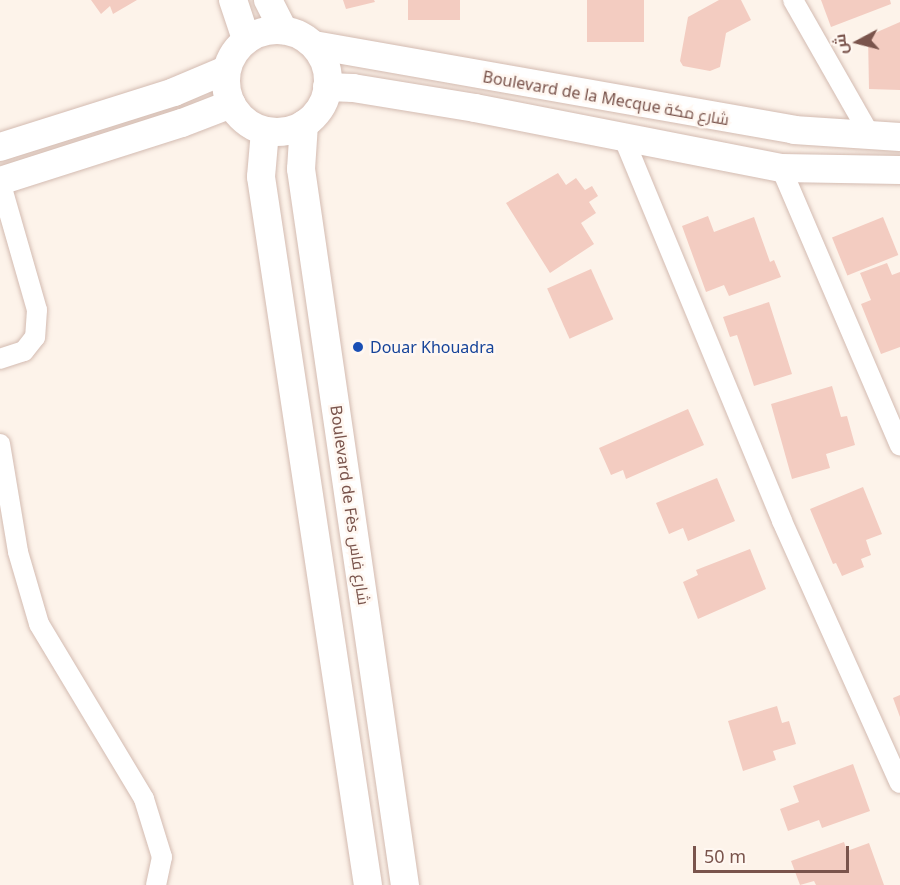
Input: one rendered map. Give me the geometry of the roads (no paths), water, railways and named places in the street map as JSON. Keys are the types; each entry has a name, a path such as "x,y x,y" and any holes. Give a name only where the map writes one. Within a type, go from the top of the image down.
{"main road":[{"path":"233,0 246,39"},
{"path":"268,0 283,30"},
{"path":"266,30 283,30 300,35 314,45 324,61 327,87 320,108 304,124 282,132 265,131 244,120 231,104 226,89 226,70 235,52 246,39 266,30"},
{"name":"Boulevard de la Mecque شارع مكة","path":"314,45 794,130 900,137"},
{"path":"0,147 174,92 226,70"},
{"name":"Boulevard de la Mecque شارع مكة","path":"327,87 353,88 475,108 781,168 900,170"},
{"path":"0,181 188,121 231,104"},
{"name":"Boulevard de Fès شارع فاس","path":"304,124 301,169 405,885"},
{"path":"265,131 261,177 368,885"}],"street":[{"path":"793,0 871,136"},
{"path":"624,139 782,521 900,783"},
{"path":"781,168 900,446"},
{"path":"0,181 37,310 35,337 24,351 0,359"},
{"path":"0,444 18,552 39,624 144,799 162,857 156,885"}],"place":[{"name":"Douar Khouadra","path":"358,347"}]}
